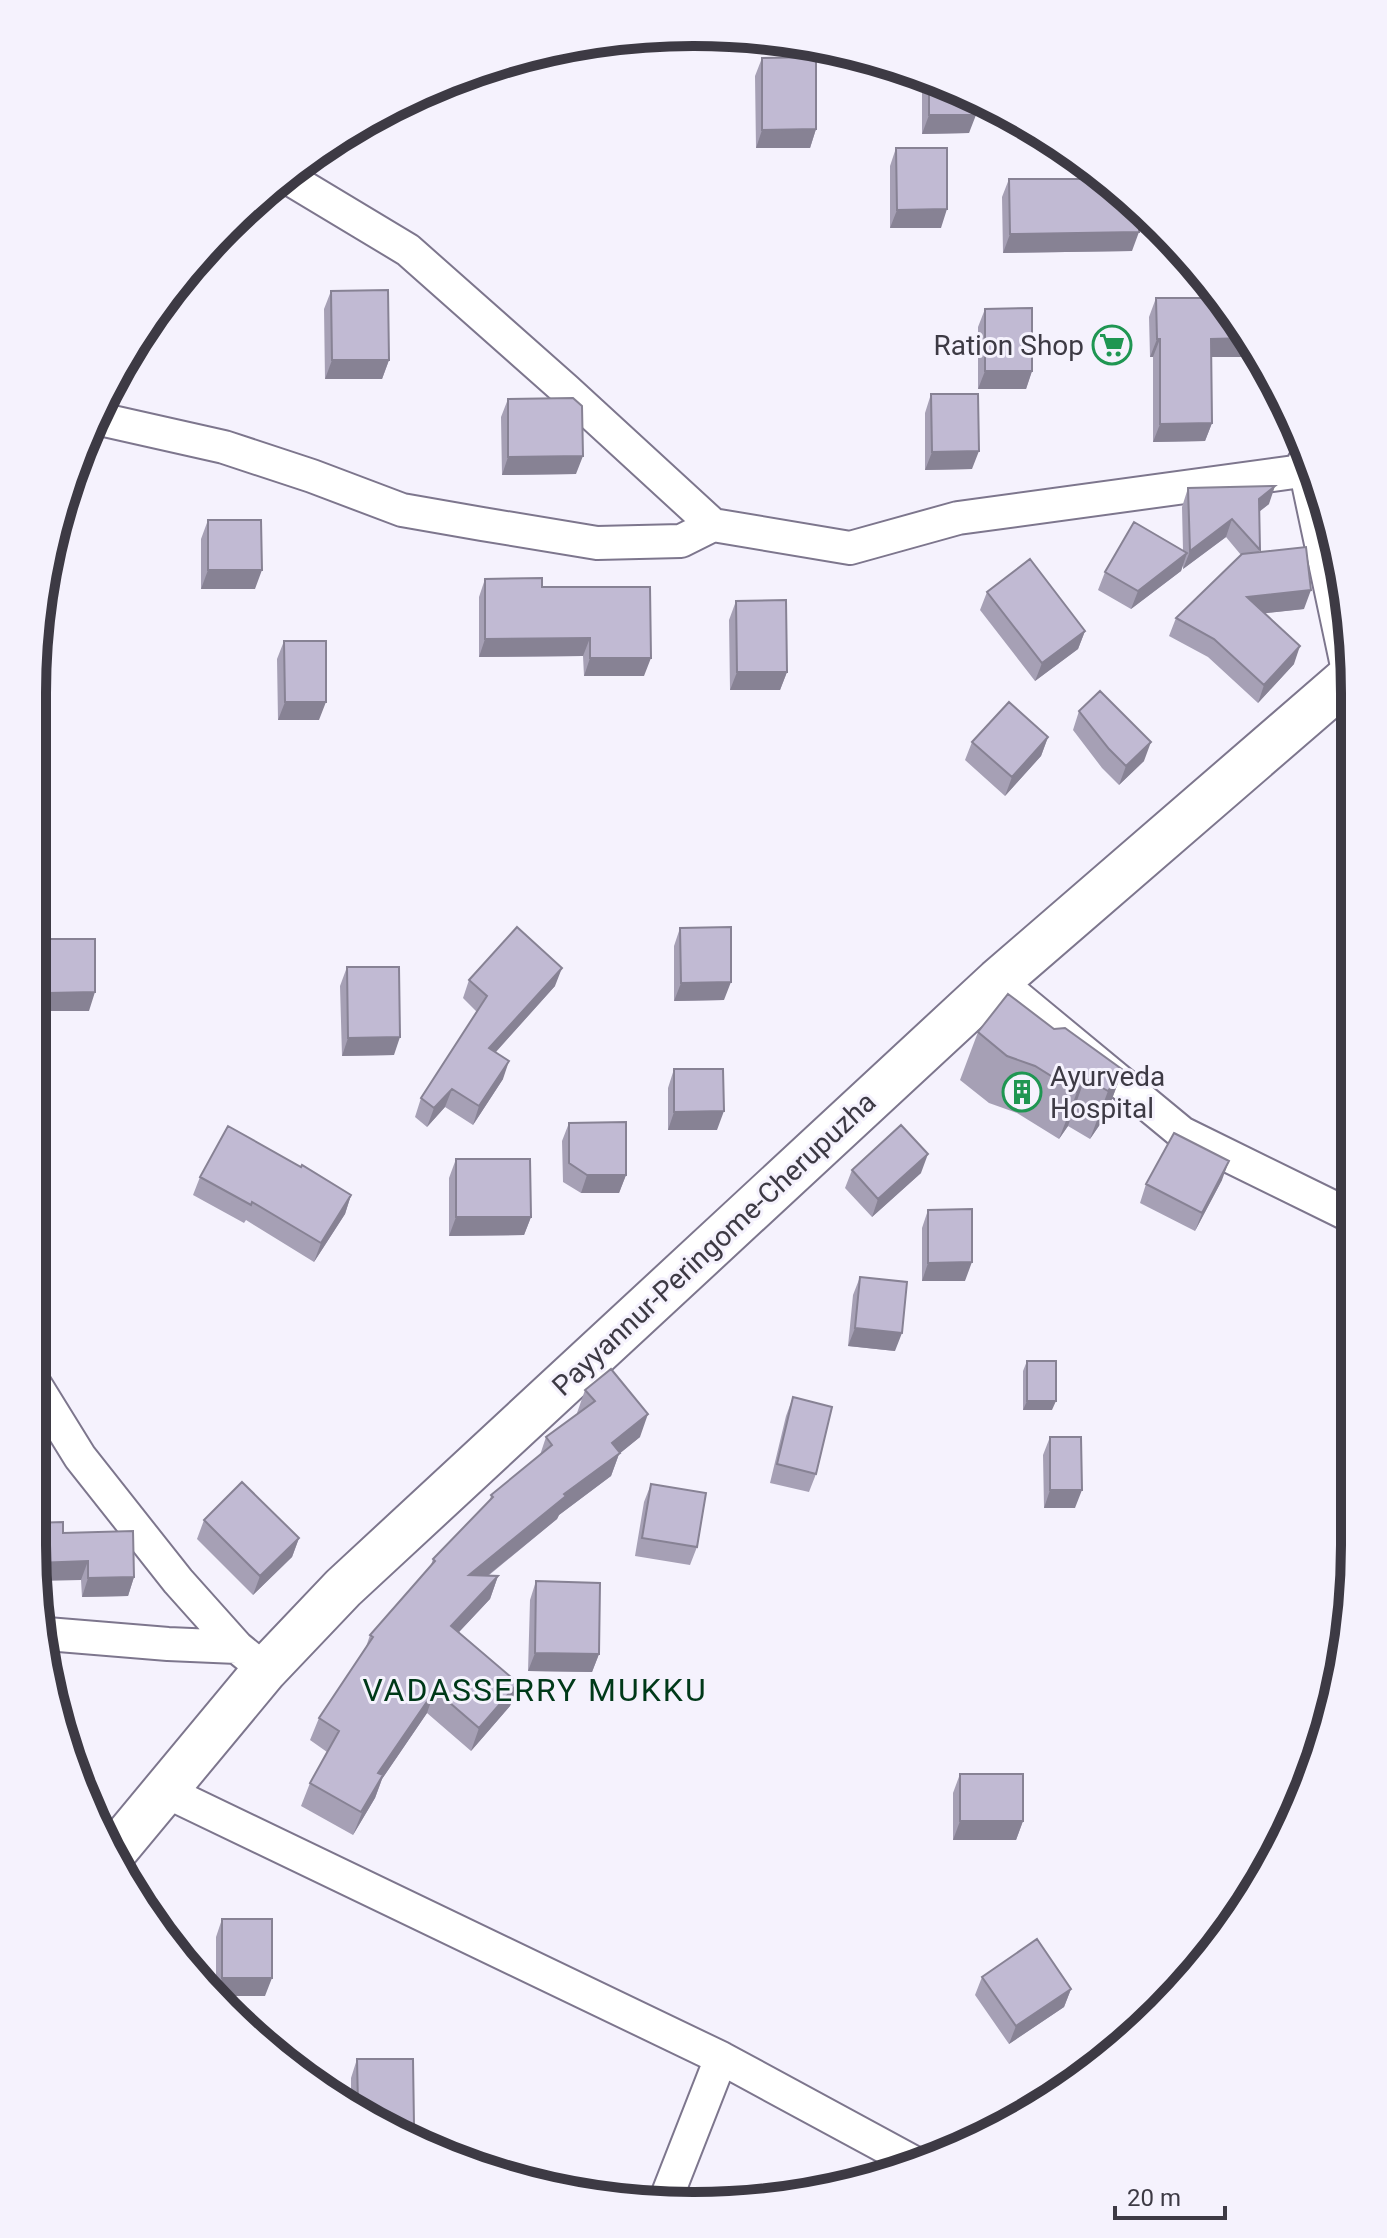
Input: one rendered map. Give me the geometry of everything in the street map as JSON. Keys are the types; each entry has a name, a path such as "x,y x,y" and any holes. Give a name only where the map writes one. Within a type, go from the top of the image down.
{"main road":[{"name":"Payyannur-Peringome-Cherupuzha","path":"120,1844 165,1791 251,1658 343,1588 998,981 1341,685"}],"street":[{"path":"296,183 408,250 713,525 850,548 958,518 1300,467"},
{"path":"107,421 224,447 402,510 597,543 681,541 713,525"},
{"path":"998,981 1182,1133 1341,1211"},
{"path":"46,1402 80,1457 178,1581 251,1658"},
{"path":"53,1634 168,1644 251,1658"},
{"path":"165,1791 721,2058 904,2157"},
{"path":"669,2191 721,2058"}],"building":[{"path":"816,57 816,129 762,130 762,58"},
{"path":"929,90 976,111 976,115 929,115"},
{"path":"896,148 947,148 947,209 897,210"},
{"path":"1009,179 1087,179 1139,225 1139,232 1010,234"},
{"path":"388,290 389,360 332,360 331,291"},
{"path":"1156,298 1206,298 1232,334 1235,338 1211,339 1212,423 1160,424 1160,339 1157,339"},
{"path":"1032,308 1032,371 985,371 985,309"},
{"path":"931,394 978,394 979,451 932,452"},
{"path":"573,398 582,406 583,456 508,457 508,399"},
{"path":"1275,486 1259,499 1260,550 1232,519 1190,551 1188,488"},
{"path":"208,520 261,520 262,570 208,570"},
{"path":"1134,522 1187,553 1138,591 1105,572"},
{"path":"1306,547 1311,590 1247,597 1300,646 1264,685 1214,639 1176,618 1242,554"},
{"path":"1030,559 1085,631 1042,663 987,592"},
{"path":"542,578 542,587 650,587 651,658 590,658 590,638 485,639 485,579"},
{"path":"786,600 787,672 737,672 736,601"},
{"path":"284,641 326,641 326,702 285,702"},
{"path":"1100,691 1151,742 1126,766 1079,711"},
{"path":"1009,702 1048,737 1012,777 972,742"},
{"path":"517,927 562,968 489,1048 509,1061 479,1106 452,1089 434,1108 421,1098 487,996 469,980"},
{"path":"731,927 731,982 681,983 680,928"},
{"path":"48,939 95,939 95,992 48,993"},
{"path":"347,967 399,967 400,1037 348,1038"},
{"path":"1008,994 1054,1029 1065,1028 1123,1070 1108,1091 1085,1078 1077,1092 1035,1066 1007,1056 978,1032"},
{"path":"674,1069 723,1069 724,1111 674,1112"},
{"path":"626,1122 626,1175 587,1175 569,1163 569,1123"},
{"path":"901,1125 928,1154 878,1199 852,1170"},
{"path":"228,1126 351,1195 321,1243 252,1202 251,1205 200,1177"},
{"path":"1174,1133 1229,1161 1202,1213 1146,1184"},
{"path":"456,1159 530,1159 531,1217 456,1217"},
{"path":"972,1209 972,1262 928,1263 928,1210"},
{"path":"860,1277 907,1282 902,1333 855,1328"},
{"path":"1027,1361 1056,1361 1056,1401 1027,1401"},
{"path":"611,1369 648,1414 612,1443 620,1453 564,1494 566,1496 469,1575 498,1576 451,1626 518,1683 479,1728 435,1690 378,1773 383,1775 361,1812 310,1783 339,1731 319,1718 373,1637 370,1635 435,1561 433,1559 493,1497 491,1495 552,1445 546,1437 595,1401 585,1390"},
{"path":"793,1397 832,1407 816,1474 777,1464"},
{"path":"1050,1437 1081,1437 1082,1490 1050,1490"},
{"path":"242,1482 299,1538 260,1576 204,1520"},
{"path":"651,1484 706,1493 697,1547 642,1538"},
{"path":"63,1522 63,1533 133,1531 134,1577 88,1578 88,1561 46,1563 46,1523"},
{"path":"536,1581 600,1583 599,1654 535,1653"},
{"path":"960,1774 1023,1774 1023,1821 960,1821"},
{"path":"222,1919 272,1919 272,1978 222,1978"},
{"path":"1037,1939 1071,1989 1016,2026 982,1977"},
{"path":"357,2059 413,2059 414,2125 407,2125 358,2098"}],"place":[{"name":"Ration Shop","path":"1112,345"},
{"name":"Ayurveda Hospital","path":"1022,1092"}],"district":[{"name":"VADASSERRY MUKKU","path":"535,1690"}]}
